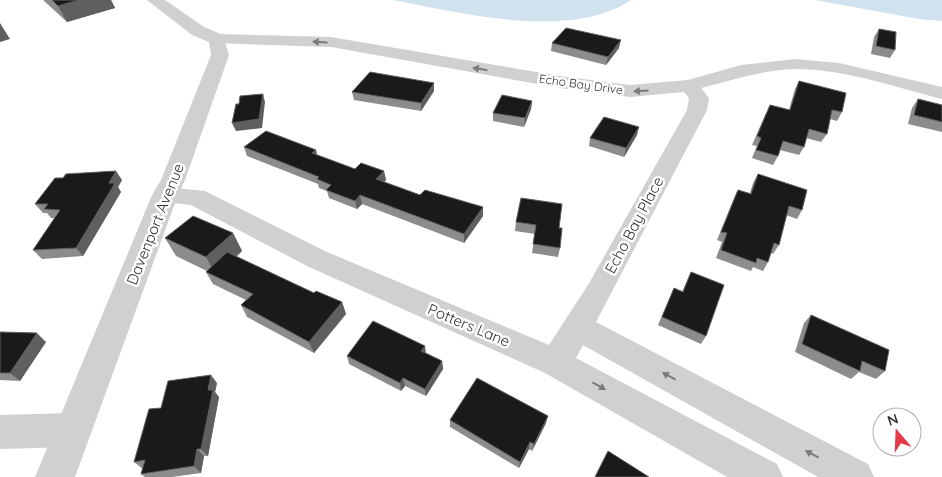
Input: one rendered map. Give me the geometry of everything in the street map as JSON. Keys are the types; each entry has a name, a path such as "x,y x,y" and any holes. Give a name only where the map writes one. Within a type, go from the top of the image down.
{"street":[{"path":"155,0 198,32 218,39"},
{"name":"Echo Bay Drive","path":"218,39 331,42 603,89 630,91 689,86 741,71 795,64 840,68 942,93"},
{"name":"Davenport Avenue","path":"55,477 215,70 220,55 218,39"},
{"name":"Echo Bay Place","path":"556,363 598,293 697,110 699,98 689,86"},
{"name":"Potters Lane","path":"165,195 196,197 317,258 556,363 764,477"},
{"path":"578,327 854,477"},
{"path":"0,432 73,430"}],"water":[{"path":"393,0 631,0 606,12 578,19 547,21 483,17"},
{"path":"815,0 942,0 942,21 919,19"}],"building":[{"path":"52,0 79,0 58,6"},
{"path":"566,28 621,40 608,57 552,43"},
{"path":"879,29 896,32 895,50 876,46"},
{"path":"370,72 434,83 421,103 352,92"},
{"path":"799,81 846,93 842,112 832,110 827,134 809,129 804,147 783,141 778,156 756,150 761,138 757,136 770,105 790,110"},
{"path":"263,94 259,119 232,123 236,104 239,104 240,96"},
{"path":"502,95 532,101 525,118 493,113"},
{"path":"918,99 942,105 942,122 914,115"},
{"path":"604,117 639,127 626,148 590,138"},
{"path":"266,131 316,150 312,153 355,169 361,163 384,171 376,179 420,195 425,190 483,207 464,234 360,195 355,201 326,190 331,185 317,179 319,177 244,147"},
{"path":"116,171 109,183 115,183 76,248 33,250 60,210 44,209 48,204 35,204 55,178 63,178 66,174"},
{"path":"758,174 807,190 802,210 789,206 779,245 774,243 768,262 757,258 756,263 721,250 727,233 721,232 738,190 751,194"},
{"path":"521,198 562,204 559,228 562,228 560,248 533,244 536,225 516,222"},
{"path":"193,216 233,233 206,257 165,238"},
{"path":"227,252 314,293 316,291 342,302 309,342 241,305 253,294 206,272"},
{"path":"691,272 724,285 706,336 662,317 674,288 683,292"},
{"path":"811,315 889,350 885,371 862,361 860,371 802,344"},
{"path":"373,321 425,346 421,351 442,361 425,389 403,378 400,383 347,356"},
{"path":"0,332 37,333 10,373 0,373"},
{"path":"211,375 208,390 213,390 201,449 197,449 194,466 141,474 145,460 134,462 149,409 161,408 168,381"},
{"path":"477,378 548,416 534,444 530,442 520,462 450,420"},
{"path":"608,451 649,477 595,477"}]}
